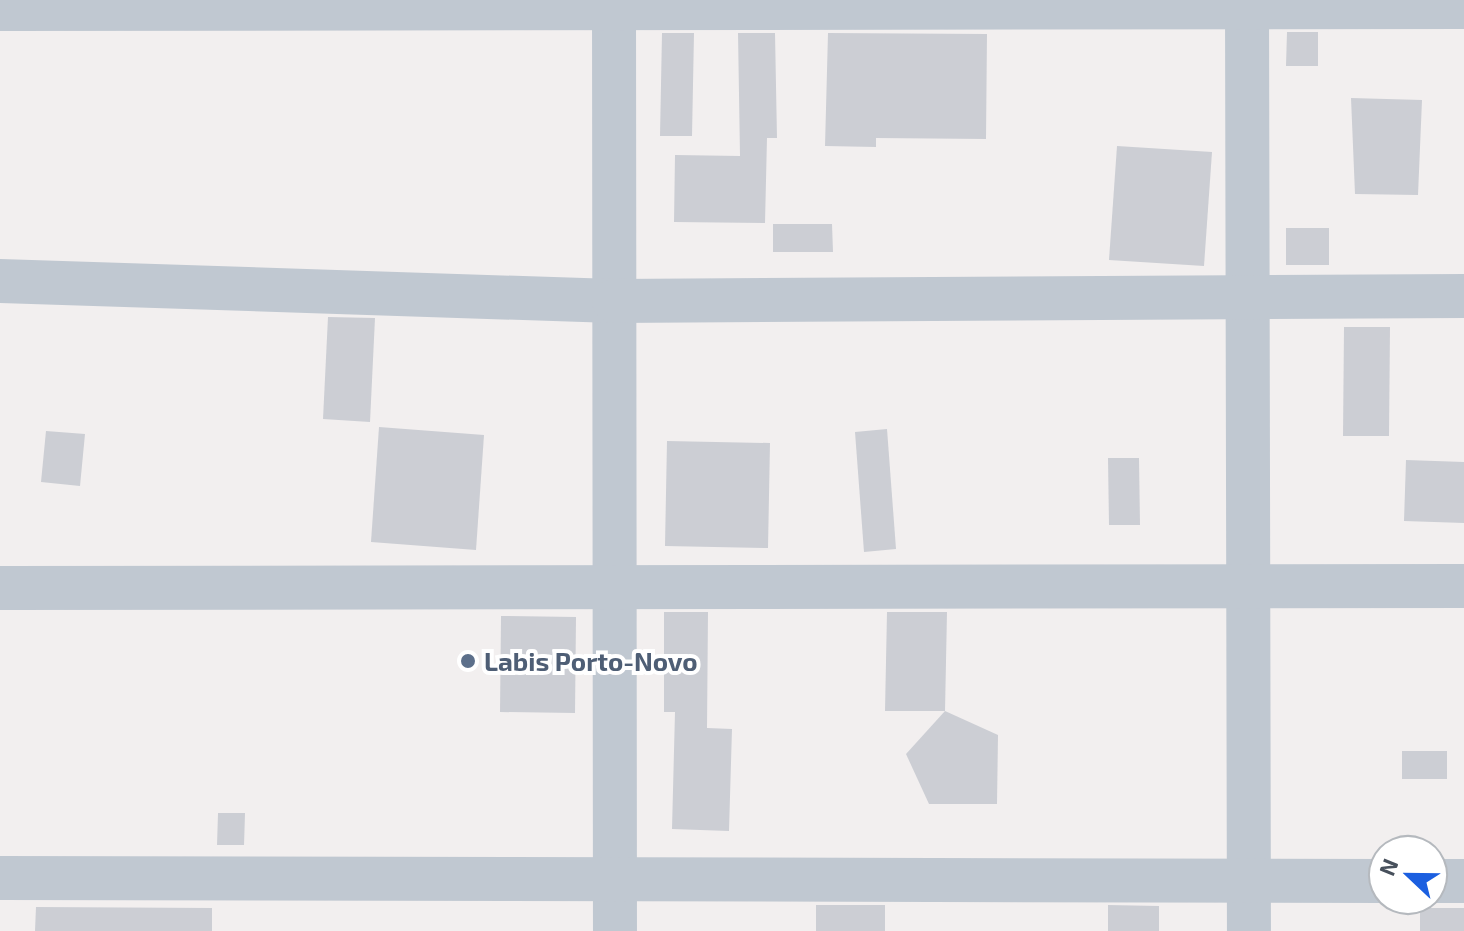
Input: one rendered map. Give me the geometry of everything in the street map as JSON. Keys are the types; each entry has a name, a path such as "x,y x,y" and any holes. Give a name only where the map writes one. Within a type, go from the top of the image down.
{"street":[{"path":"614,4 615,931"},
{"path":"0,9 614,4 1464,7"},
{"path":"1247,4 1249,931"},
{"path":"0,281 614,301 1464,296"},
{"path":"0,588 1464,586"},
{"path":"0,878 1368,881"}],"building":[{"path":"1287,32 1318,32 1318,66 1286,66"},
{"path":"662,33 694,33 692,136 660,136"},
{"path":"738,33 775,33 777,138 767,138 765,223 674,222 675,155 740,156"},
{"path":"828,33 987,34 986,139 876,138 876,147 825,146"},
{"path":"1351,98 1422,100 1418,195 1355,194"},
{"path":"1117,146 1212,152 1204,266 1109,260"},
{"path":"773,224 832,224 833,252 773,252"},
{"path":"1286,228 1329,228 1329,265 1286,265"},
{"path":"328,317 375,318 370,422 323,419"},
{"path":"1344,327 1390,327 1389,436 1343,436"},
{"path":"379,427 484,435 476,550 371,542"},
{"path":"887,429 896,549 864,552 855,432"},
{"path":"46,431 85,434 80,486 41,482"},
{"path":"667,441 770,443 768,548 665,546"},
{"path":"1108,458 1139,458 1140,525 1109,525"},
{"path":"1406,460 1464,462 1464,523 1404,521"},
{"path":"664,612 708,612 707,728 732,729 729,831 672,829 675,712 664,712"},
{"path":"887,612 947,612 945,711 885,711"},
{"path":"501,616 576,617 575,713 500,712"},
{"path":"945,711 998,735 997,804 929,804 906,754"},
{"path":"1402,751 1447,751 1447,779 1402,779"},
{"path":"218,813 245,813 244,845 217,845"},
{"path":"816,905 885,905 885,931 816,931"},
{"path":"1108,905 1159,906 1159,931 1108,931"},
{"path":"36,907 212,908 212,931 35,931"},
{"path":"1448,908 1464,908 1464,931 1420,931 1420,915 1448,915"}],"place":[{"name":"Labis Porto-Novo","path":"468,661"}]}
